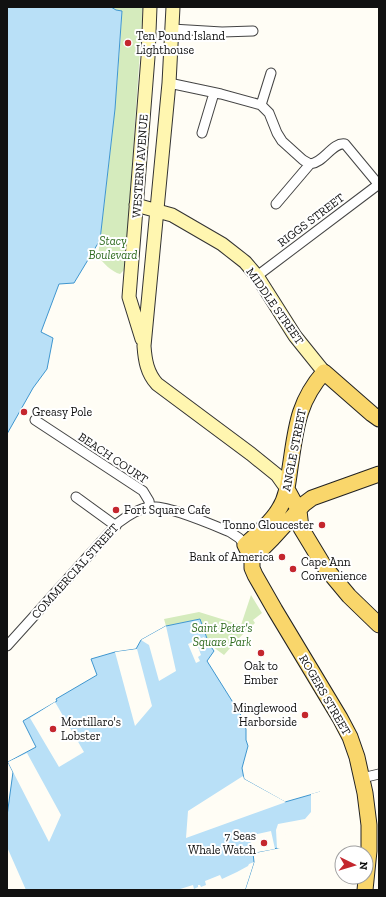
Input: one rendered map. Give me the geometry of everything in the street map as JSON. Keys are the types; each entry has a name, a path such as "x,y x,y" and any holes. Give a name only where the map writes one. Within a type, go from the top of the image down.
{"main road":[{"name":"WESTERN AVENUE","path":"150,7 129,297 144,346 147,368 157,384 251,454 276,475 300,511"},
{"name":"WESTERN AVENUE","path":"144,346 169,83 172,7"},
{"name":"MIDDLE STREET","path":"136,205 172,215 222,244 244,262 257,276 295,336 324,372 372,414 379,418"},
{"name":"ANGLE STREET","path":"245,545 268,523 279,509 286,489 298,416 310,389 324,372"},
{"path":"252,559 300,511 304,504 312,498 379,474"},
{"path":"300,511 301,528 324,566 332,577 379,625"},
{"path":"268,523 301,528"},
{"name":"COMMERCIAL STREET","path":"245,545 252,559"},
{"name":"ROGERS STREET","path":"252,559 252,568 255,576 340,718 350,737 357,757 362,778 369,825 369,851 365,890"}],"street":[{"path":"172,29 222,32 253,31"},
{"path":"261,105 271,73"},
{"path":"169,83 261,105 270,113 277,133 282,141 298,156 310,164"},
{"path":"202,133 214,93"},
{"path":"276,204 310,164 315,163 339,144 345,144 379,185"},
{"name":"RIGGS STREET","path":"257,276 379,185"},
{"name":"BEACH COURT","path":"35,420 143,491 149,501 150,507"},
{"path":"76,497 116,526"},
{"name":"COMMERCIAL STREET","path":"7,646 116,526 127,517 138,511 150,507 168,509 221,529 239,538 245,545"},
{"path":"362,778 379,774"}],"green space":[{"name":"Stacy Boulevard","path":"111,7 143,7 125,269 120,274 108,267 98,256 109,165 122,12"},
{"name":"Saint Peter's Square Park","path":"251,595 262,613 253,620 255,623 224,655 209,644 200,619 166,626 164,619 199,612 241,625"}],"water":[{"path":"7,7 111,7 122,11 115,109 100,240 74,283 59,284 41,332 53,338 47,369 33,388 7,434"},
{"path":"200,619 209,644 214,651 207,661 244,720 242,722 246,729 246,740 248,746 242,768 244,779 285,802 320,792 322,813 285,831 283,847 253,853 254,862 245,890 7,890 7,816 13,772 8,762 36,747 23,721 57,701 56,699 97,675 91,659 115,652 136,649 141,640 166,626"}],"pier":[{"path":"166,626 176,671 159,681 149,645 141,640"},
{"path":"204,637 206,640 197,644 201,655 198,657 200,661 196,663 188,644"},
{"path":"137,649 152,706 135,726 115,652"},
{"name":"Mortillaro's Lobster","path":"55,702 84,752 59,767 30,718"},
{"path":"27,753 61,815 49,842 8,762"},
{"path":"243,776 244,779 286,802 186,838 188,811"},
{"path":"322,791 324,813 323,821 319,825 286,833 285,848 277,848 276,830 278,824 305,819 311,812 311,794"},
{"path":"271,831 275,849 253,853 249,836"},
{"path":"7,847 26,890 7,890"},
{"path":"254,862 245,890 177,890 193,885 194,889 198,887 198,885 201,887 206,885 205,881 220,875 222,879"}],"place":[{"name":"Ten Pound Island Lighthouse","path":"128,43"},
{"name":"Greasy Pole","path":"24,412"},
{"name":"Fort Square Cafe","path":"116,510"},
{"name":"Tonno Gloucester","path":"322,525"},
{"name":"Bank of America","path":"282,557"},
{"name":"Cape Ann Convenience","path":"293,569"},
{"name":"Oak to Ember","path":"261,653"},
{"name":"Minglewood Harborside","path":"305,715"},
{"name":"Mortillaro's Lobster","path":"53,729"},
{"name":"7 Seas Whale Watch","path":"264,843"}]}
